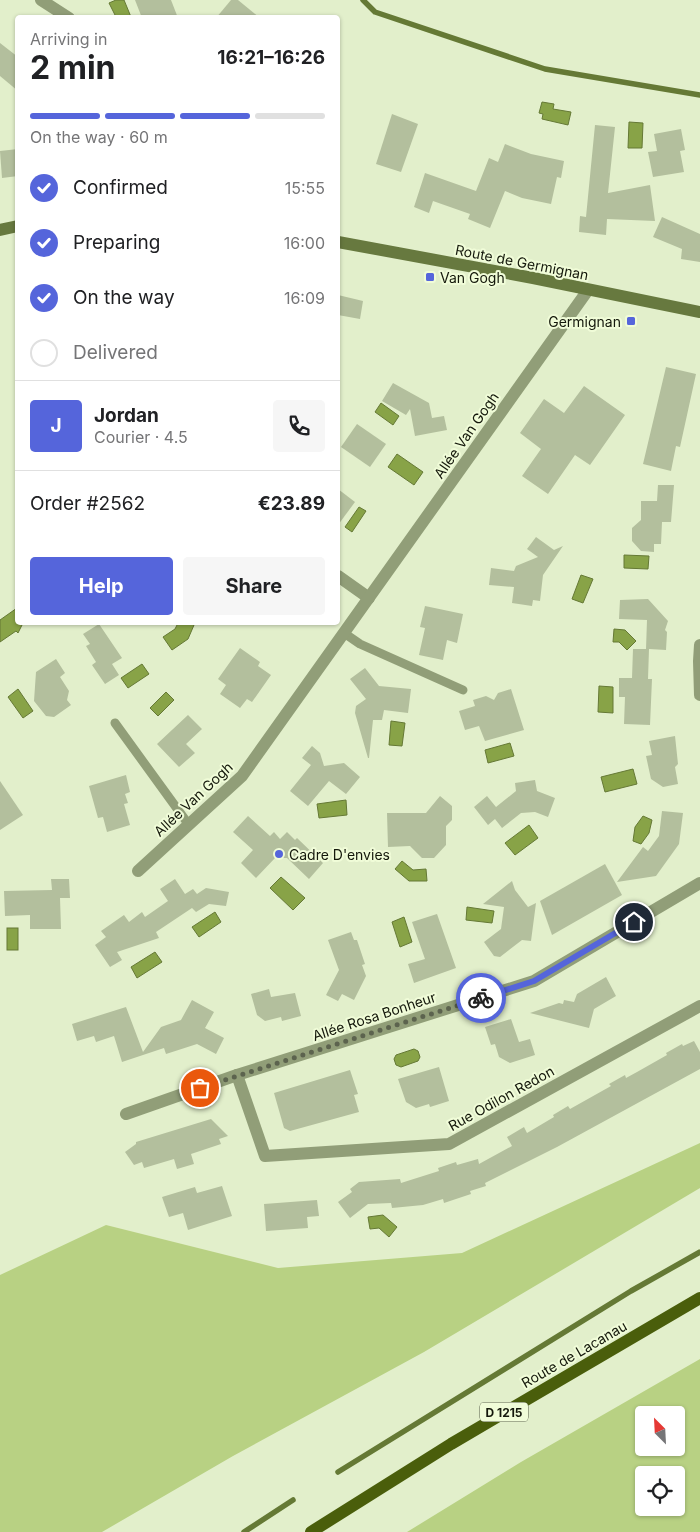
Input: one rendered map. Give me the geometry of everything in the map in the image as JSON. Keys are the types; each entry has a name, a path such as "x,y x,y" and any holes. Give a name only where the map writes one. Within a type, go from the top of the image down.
{"main road":[{"name":"Route de Lacanau","path":"311,1532 451,1444 700,1298"}],"street":[{"path":"41,0 64,15"},
{"path":"0,230 15,227"},
{"name":"Route de Germignan","path":"340,242 533,278 700,312"},
{"name":"Allée Van Gogh","path":"138,871 242,776 588,290"},
{"path":"340,577 369,598"},
{"path":"700,645 700,695"},
{"name":"Allée Rosa Bonheur","path":"126,1114 237,1075 534,981 700,883"},
{"name":"Rue Odilon Redon","path":"237,1075 265,1156 449,1144 700,1006"}],"lane":[{"path":"344,633 360,644 463,690"},
{"path":"115,723 189,825"}],"shaded area":[{"path":"116,0 124,0 130,15 115,15 109,3"},
{"path":"542,102 554,104 553,109 571,112 568,125 542,119 543,114 539,113"},
{"path":"629,122 643,123 642,148 628,148"},
{"path":"381,403 399,416 393,425 375,412"},
{"path":"397,454 423,472 414,485 388,467"},
{"path":"359,507 366,511 352,532 345,527"},
{"path":"624,555 649,556 648,569 624,568"},
{"path":"581,575 593,579 583,603 572,599"},
{"path":"15,609 15,625 22,625 18,633 16,631 0,642 0,620"},
{"path":"177,625 194,625 188,639 172,650 163,637 175,629"},
{"path":"614,629 625,630 636,641 627,650 619,642 613,642"},
{"path":"142,664 149,674 128,688 121,678"},
{"path":"599,686 613,687 613,713 598,712"},
{"path":"18,689 33,711 23,718 8,697"},
{"path":"166,692 174,700 158,716 150,708"},
{"path":"391,721 405,723 402,746 389,745"},
{"path":"510,743 514,756 488,763 485,750"},
{"path":"633,769 637,784 605,792 601,777"},
{"path":"346,800 347,815 319,818 317,804"},
{"path":"643,816 652,820 649,833 641,844 633,841 635,827"},
{"path":"529,825 538,838 515,855 505,843"},
{"path":"402,861 413,870 426,869 427,881 409,881 395,869"},
{"path":"281,877 305,898 293,910 270,888"},
{"path":"467,907 494,911 492,923 466,920"},
{"path":"215,912 221,922 199,937 192,927"},
{"path":"404,917 412,942 400,947 392,922"},
{"path":"7,928 18,928 18,950 7,950"},
{"path":"155,952 162,962 137,978 131,967"},
{"path":"414,1049 418,1051 420,1057 418,1061 401,1067 396,1065 394,1059 396,1055"},
{"path":"700,1143 700,1188 424,1352 233,1456 102,1532 0,1532 0,1275 106,1225 278,1268 462,1253"},
{"path":"383,1215 397,1227 389,1237 379,1228 370,1229 368,1217"},
{"path":"700,1359 700,1532 407,1532 521,1462"}],"building":[{"path":"135,0 171,0 177,15 141,15"},
{"path":"231,0 238,0 256,15 218,15"},
{"path":"0,43 15,55 15,88 0,76"},
{"path":"392,114 418,124 401,172 376,164"},
{"path":"595,125 615,127 608,193 650,185 655,221 607,219 606,235 579,232 580,216 586,217"},
{"path":"681,129 685,150 680,151 684,172 653,177 648,152 657,151 654,134"},
{"path":"505,144 531,154 564,161 561,178 557,177 551,204 522,198 505,191 490,228 468,219 470,214 433,201 429,213 414,207 425,173 476,191 489,158 498,162"},
{"path":"15,149 15,176 2,178 0,151"},
{"path":"662,217 700,234 700,262 681,259 682,249 653,237"},
{"path":"340,295 363,301 360,319 340,315"},
{"path":"666,367 696,374 680,447 676,446 671,471 643,464"},
{"path":"393,383 429,403 432,418 444,416 447,430 415,436 410,409 406,415 382,401"},
{"path":"584,386 625,415 590,465 575,455 548,494 522,476 541,449 520,433 544,399 564,413"},
{"path":"357,424 386,444 370,467 341,447"},
{"path":"658,485 674,485 671,522 662,522 661,544 654,544 654,552 641,551 632,541 632,528 641,520 641,501 657,501"},
{"path":"340,491 355,502 340,522"},
{"path":"536,537 554,550 563,546 543,575 540,601 533,600 532,606 512,603 514,587 489,585 491,568 514,571 516,566 538,557 527,549"},
{"path":"648,599 668,621 665,630 667,632 666,650 649,649 648,679 652,679 650,725 624,724 625,697 619,697 619,678 632,678 633,649 646,649 647,620 619,619 620,600"},
{"path":"425,606 463,614 457,643 447,640 443,660 419,655 425,628 420,627"},
{"path":"100,625 122,658 112,664 119,675 105,684 92,665 96,662 86,646 90,644 83,634"},
{"path":"240,648 260,662 258,666 271,675 252,702 247,699 240,708 220,694 226,685 218,679"},
{"path":"56,659 65,673 60,677 69,691 67,700 71,705 54,717 46,716 34,701 36,672"},
{"path":"365,668 379,686 411,689 408,713 384,710 382,720 373,720 369,758 355,713 356,706 366,699 350,679"},
{"path":"511,689 524,730 485,741 479,726 465,730 459,711 475,706 473,700 486,696 494,700 498,693"},
{"path":"188,715 202,729 186,744 195,753 179,767 157,744"},
{"path":"675,736 678,764 675,767 678,784 663,787 651,779 646,756 652,755 649,741"},
{"path":"312,746 320,753 324,766 344,763 360,777 346,794 329,781 308,806 290,791 311,765 302,758"},
{"path":"126,775 130,792 125,794 128,803 124,804 130,825 107,832 103,817 98,818 89,786"},
{"path":"535,780 537,791 555,798 548,817 535,812 521,813 502,828 495,819 488,825 474,807 487,796 496,807 516,791 515,783"},
{"path":"0,781 23,815 0,830"},
{"path":"440,796 452,806 452,820 446,826 446,845 434,858 422,858 410,846 388,847 387,813 426,813"},
{"path":"662,811 683,813 679,844 656,876 617,882 643,847 648,851 659,836"},
{"path":"248,816 270,836 274,832 280,839 287,832 295,840 297,838 323,863 309,879 287,858 275,858 256,878 241,863 253,850 233,832"},
{"path":"605,864 622,895 552,935 540,901"},
{"path":"51,879 69,879 70,898 60,898 61,929 30,929 30,915 5,916 4,891 52,890"},
{"path":"175,879 185,894 193,889 197,894 206,888 229,892 226,906 209,904 196,912 192,908 156,932 159,938 117,952 122,960 110,967 95,945 106,937 101,931 124,915 129,922 142,912 145,917 168,901 160,889"},
{"path":"512,881 515,890 528,907 536,903 531,941 522,940 500,957 494,956 484,942 501,929 504,907 483,904"},
{"path":"437,914 456,968 414,983 408,964 425,959 412,922"},
{"path":"351,932 354,940 357,940 365,964 362,965 366,976 354,1000 342,994 338,1001 326,995 339,970 328,940"},
{"path":"606,977 616,996 594,1009 589,1028 530,1013 559,1003 563,1004 564,1000 574,1002 577,994"},
{"path":"269,989 271,997 295,993 301,1016 282,1021 281,1017 265,1021 257,1015 251,994"},
{"path":"192,1000 214,1012 205,1028 224,1038 216,1054 197,1044 166,1054 164,1048 122,1062 114,1036 96,1042 94,1036 77,1041 72,1024 126,1007 143,1052 161,1027 181,1020"},
{"path":"511,1019 519,1042 530,1039 535,1055 510,1063 499,1057 495,1044 491,1045 485,1027"},
{"path":"694,1041 700,1052 700,1069 557,1147 485,1183 486,1186 470,1191 471,1194 444,1203 443,1199 423,1205 392,1208 391,1203 368,1204 350,1218 338,1202 352,1192 350,1189 359,1182 400,1179 401,1183 439,1171 438,1168 456,1162 457,1165 478,1159 479,1164 512,1146 507,1137 524,1127 527,1133 568,1106 570,1109 611,1086 609,1084 625,1075 626,1078 667,1055 666,1053 682,1044 683,1046"},
{"path":"439,1067 449,1101 430,1107 429,1104 416,1108 406,1102 398,1079"},
{"path":"350,1070 358,1094 354,1095 359,1112 290,1131 284,1128 274,1093"},
{"path":"211,1119 228,1136 219,1139 221,1144 191,1154 194,1164 177,1169 174,1159 144,1168 142,1162 134,1165 125,1152 136,1142"},
{"path":"222,1186 232,1216 188,1230 183,1213 169,1217 162,1197 195,1187 197,1193"},
{"path":"317,1200 319,1216 307,1217 308,1228 266,1231 264,1204"}],"waterway":[{"path":"363,0 375,12 545,69 700,95"},
{"path":"338,1472 631,1291 700,1252"},
{"path":"244,1532 293,1500"}],"way so far":[{"path":"200,1088 481,998"}],"place":[{"name":"Van Gogh","path":"430,277"},
{"name":"Germignan","path":"631,321"},
{"name":"Cadre D'envies","path":"279,854"}],"route":[{"path":"481,998 534,981 634,922"}]}
